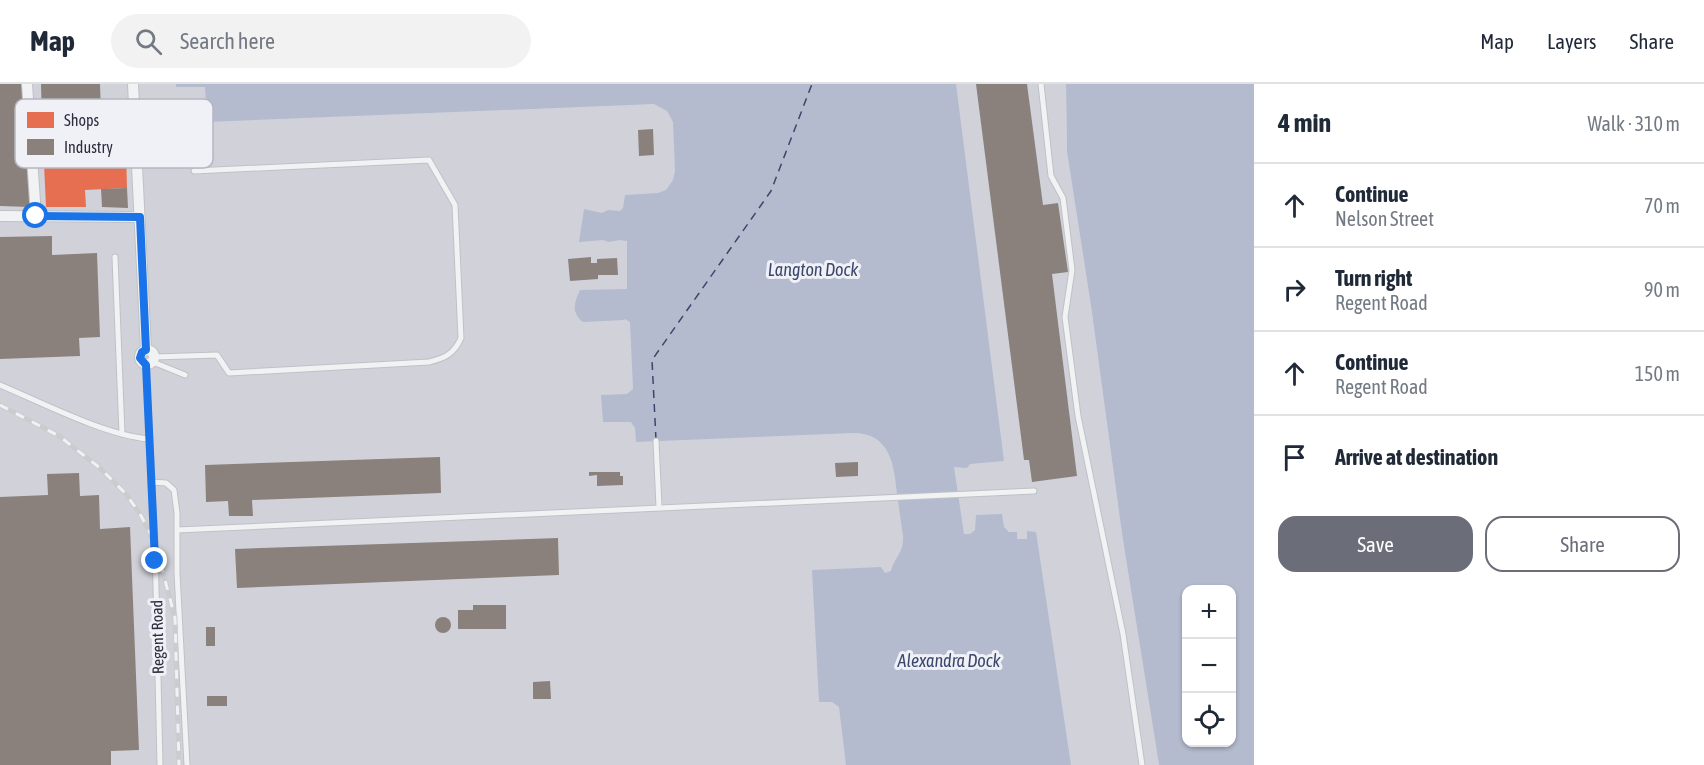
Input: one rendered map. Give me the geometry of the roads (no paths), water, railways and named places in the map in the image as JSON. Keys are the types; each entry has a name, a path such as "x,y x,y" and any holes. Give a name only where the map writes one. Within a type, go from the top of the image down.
{"street":[{"path":"27,84 28,99"},
{"name":"Regent Road","path":"133,84 134,99"},
{"path":"33,168 36,216"},
{"name":"Regent Road","path":"137,168 150,358"},
{"path":"0,216 140,217"}],"lane":[{"path":"1041,84 1051,176 1063,198 1072,270 1065,318 1078,416 1123,634 1142,765"},
{"path":"150,358 217,355 229,373 429,362 446,358 456,348 461,338 455,205 429,160 194,171"},
{"path":"115,257 122,434"},
{"path":"150,358 185,375"},
{"name":"Regent Road","path":"150,358 149,439 155,561 160,765"},
{"path":"0,385 122,434 149,439"},
{"path":"656,441 659,507"},
{"path":"151,482 166,483 174,490 187,765"},
{"path":"177,531 1035,490"}],"water":[{"name":"Langton Dock","path":"176,84 956,84 1004,461 970,464 967,468 954,467 964,534 970,534 975,530 976,515 1002,514 1004,527 1009,532 1017,532 1017,539 1027,539 1027,531 1036,532 1071,765 846,765 839,707 832,702 819,702 812,570 881,567 885,573 891,571 901,551 903,536 892,462 888,452 875,438 853,433 636,442 635,428 631,422 603,422 601,395 627,394 633,389 630,322 625,319 583,322 575,311 575,303 580,290 627,289 627,241 579,242 584,209 602,213 608,210 620,211 623,208 625,195 658,193 666,190 673,180 675,171 673,122 667,111 654,104 213,122 213,99 206,99 205,87 176,87"},
{"path":"1066,84 1254,84 1254,765 1159,765 1122,534 1091,306 1067,152"}],"railway":[{"path":"0,405 59,436 100,468 126,494 155,542 175,618 179,765"}],"water label":[{"name":"Alexandra Dock","path":"949,660"}]}
